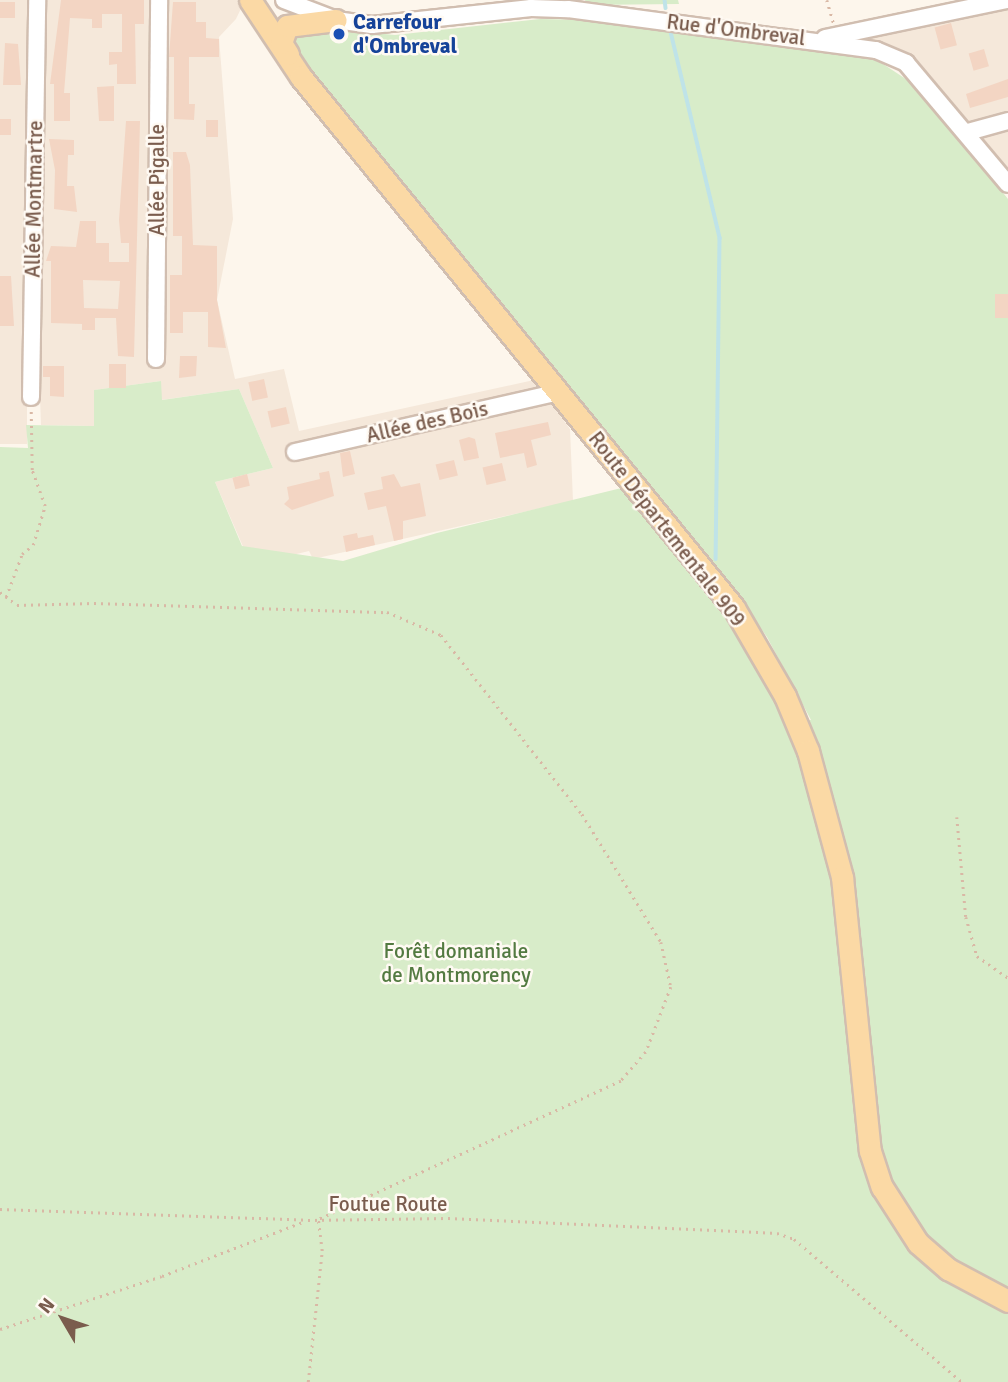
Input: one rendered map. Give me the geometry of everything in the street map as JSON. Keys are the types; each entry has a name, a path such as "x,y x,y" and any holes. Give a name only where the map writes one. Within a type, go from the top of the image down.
{"main road":[{"name":"Route Départementale 909","path":"250,0 301,77 734,608 785,695 808,751 842,877 870,1152 882,1187 918,1242 948,1269 1008,1301"},
{"path":"301,77 281,43 282,32 293,23 336,19"}],"street":[{"name":"Allée Montmartre","path":"31,397 37,0"},
{"name":"Allée Pigalle","path":"156,359 159,0"},
{"name":"Rue d'Ombreval","path":"284,0 336,19 372,24 531,8 568,9 816,40 899,58 968,132 1008,184"},
{"path":"816,40 1007,0"},
{"path":"968,132 1008,121"},
{"name":"Allée des Bois","path":"295,452 559,392"}],"path":[{"path":"6,597 22,554 33,545 45,506 32,470 31,397"},
{"path":"0,592 17,605 94,603 387,612 441,635 582,814 661,943 671,987 646,1052 621,1081 318,1220 322,1251 308,1382"},
{"path":"957,817 966,917 977,956 1008,978"},
{"name":"Foutue Route","path":"0,1209 308,1220 448,1219 777,1233 794,1239 962,1382"},
{"path":"0,1329 162,1276 308,1220"}],"shaded area":[{"path":"0,0 245,0 236,19 219,37 233,219 217,300 235,379 284,369 299,431 534,380 570,429 573,501 313,559 309,551 251,565 215,482 273,468 239,389 161,400 161,381 94,390 94,426 41,425 40,397 27,399 27,444 0,444"},
{"path":"1008,0 1008,193 903,68 858,53 862,25"}],"green space":[{"path":"585,0 678,0 679,4 587,5"},
{"name":"Forêt domaniale de Montmorency","path":"540,19 594,20 877,60 918,87 1008,199 1008,1382 0,1382 0,447 28,448 26,425 94,426 94,390 161,381 162,400 239,389 273,468 215,482 242,546 343,561 437,533 642,483 797,721 811,720 767,637 713,562 458,255 288,40 301,26 395,35"}],"building":[{"path":"61,0 144,0 144,24 135,24 136,84 117,84 117,64 109,65 109,52 122,52 122,14 102,14 102,28 92,28 92,19 70,18 64,93 70,93 70,121 54,121 54,84 50,84"},
{"path":"0,2 15,2 15,18 0,18"},
{"path":"173,2 196,2 196,22 206,22 206,38 219,39 219,57 189,57 189,104 195,104 194,120 174,119 174,57 169,57"},
{"path":"951,23 957,45 941,50 935,27"},
{"path":"5,43 18,44 21,85 3,85"},
{"path":"984,49 989,66 974,71 969,53"},
{"path":"1008,79 1008,97 970,108 966,94"},
{"path":"114,86 114,121 99,121 97,87"},
{"path":"0,119 11,119 11,135 0,135"},
{"path":"206,120 218,120 218,137 206,137"},
{"path":"126,121 140,121 134,357 118,356 116,318 95,318 95,330 82,330 82,324 51,323 51,261 46,261 51,246 76,247 80,221 96,221 96,243 109,243 109,262 129,262 129,243 121,243 119,220","holes":["83,280 120,281 118,309 84,308"]},
{"path":"49,139 74,140 74,155 68,155 67,186 74,186 77,212 54,209 55,170"},
{"path":"173,152 186,152 190,165 193,245 217,246 217,300 226,348 208,347 208,312 183,312 183,333 170,333 170,275 182,275 182,236 173,236"},
{"path":"0,276 11,276 14,326 0,326"},
{"path":"995,294 1008,294 1008,318 995,318"},
{"path":"180,356 197,356 196,376 179,378"},
{"path":"109,364 126,364 126,388 109,388"},
{"path":"43,366 64,366 64,397 50,396 50,377 43,377"},
{"path":"264,379 268,398 252,401 248,382"},
{"path":"286,407 290,424 271,428 267,411"},
{"path":"548,422 551,435 531,440 537,465 527,468 524,453 500,458 495,433"},
{"path":"469,437 475,439 479,458 464,461 459,440"},
{"path":"350,451 355,474 343,477 340,453"},
{"path":"454,460 458,476 439,480 436,465"},
{"path":"502,463 506,481 487,485 483,467"},
{"path":"329,471 334,496 292,510 284,504 289,499 287,487 320,479 319,473"},
{"path":"247,474 250,486 235,489 232,478"},
{"path":"394,474 401,487 420,483 426,516 403,521 403,539 394,541 386,506 368,510 364,493 383,489 381,477"},
{"path":"357,533 358,538 373,535 375,545 346,552 343,536"}],"waterway":[{"path":"665,0 666,8"},
{"path":"671,32 720,238 716,559"}],"place":[{"name":"Carrefour d'Ombreval","path":"339,34"}]}
